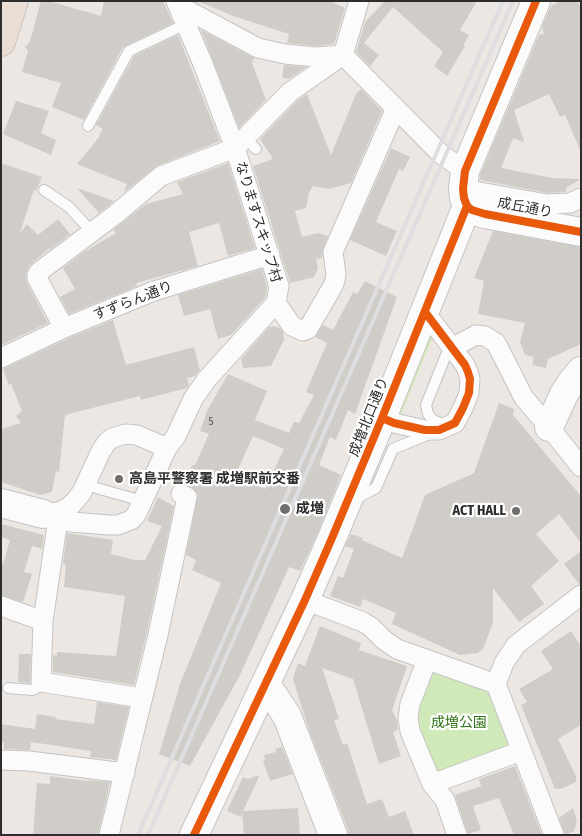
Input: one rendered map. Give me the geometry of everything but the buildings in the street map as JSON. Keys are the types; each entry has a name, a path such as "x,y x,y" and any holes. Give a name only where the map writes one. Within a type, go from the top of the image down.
{"highway":[{"path":"1,42 14,1"}],"street":[{"path":"64,328 37,275 116,214 161,176 245,145 290,92 343,55 359,1"},
{"name":"成増北口通り","path":"194,835 305,600 349,515 382,418 425,312 465,188 536,1"},
{"path":"181,13 189,11 258,48 285,54 316,57 343,55"},
{"name":"なりますスキップ村","path":"53,515 71,522 109,525 118,525 131,520 136,515 167,448 179,430 193,399 207,379 276,302 279,286 245,145 181,13"},
{"path":"343,55 445,157 465,188 548,204 570,203 581,198"},
{"path":"276,302 292,326 303,331 308,329 334,284 336,275 333,252 396,108"},
{"name":"成丘通り","path":"465,188 472,210 581,232"},
{"name":"すずらん通り","path":"1,358 64,328 154,291 270,255"},
{"path":"382,418 394,423 417,428 445,428 458,419 463,408 470,386 470,379 465,365 425,312"},
{"path":"452,348 476,335 485,336 493,340 499,346 524,398 581,467"},
{"path":"549,427 564,394 581,371"},
{"path":"1,503 53,515 69,507 84,489 101,451 112,438 126,434 137,435 167,448"},
{"path":"84,489 88,509 96,518 109,525"},
{"path":"109,835 158,635 187,497 181,494"},
{"path":"53,515 43,620 41,682 142,698"},
{"path":"554,835 496,684 504,663 516,646 581,595"},
{"path":"305,600 355,618 370,627 393,646 496,684"},
{"path":"1,606 43,620"},
{"path":"427,660 410,704 408,718 410,731 432,784 445,800 457,835"},
{"path":"266,684 287,716 332,835"},
{"path":"432,784 522,751"},
{"path":"1,760 29,761 124,773"}],"lane":[{"path":"88,126 129,51 181,13"},
{"path":"44,190 70,207 92,232"},
{"path":"445,428 428,414 426,405 446,355 452,348"},
{"path":"349,515 376,488 393,449 445,428"},
{"path":"84,489 142,501"},
{"path":"8,688 32,690 41,682"}],"green space":[{"path":"428,336 432,339 401,414 398,415"},
{"name":"成増公園","path":"439,669 489,688 510,741 508,749 441,772 433,770 416,725 417,710 430,673"}],"railway":[{"path":"138,835 503,1"},
{"path":"148,835 513,1"}],"cycle path":[{"path":"536,1 465,171 464,198 467,206 472,210 485,214 581,232"},
{"path":"194,835 305,600 332,538 467,206"},
{"path":"382,418 394,423 425,430 439,430 455,423 463,408 469,393 470,379 468,372 465,365 425,312"}],"place":[{"name":"高島平警察署 成増駅前交番","path":"119,479"},
{"name":"成増","path":"285,509"},
{"name":"ACT HALL","path":"516,511"}]}
